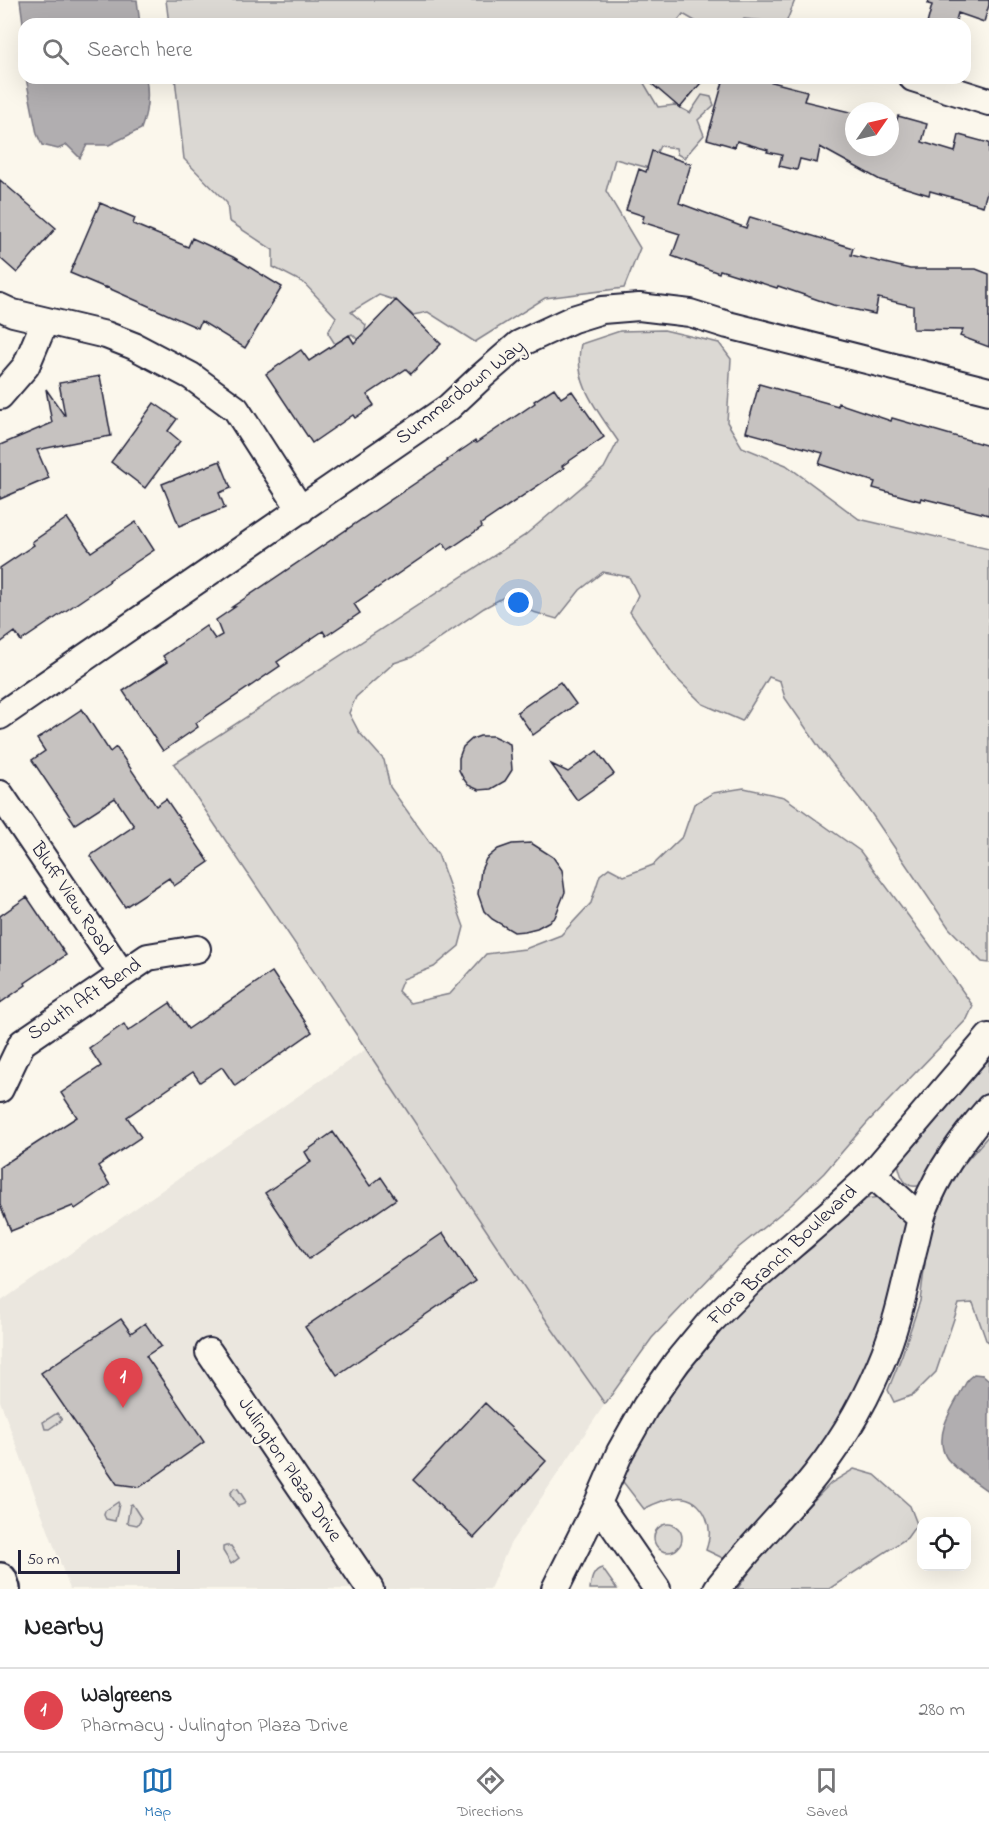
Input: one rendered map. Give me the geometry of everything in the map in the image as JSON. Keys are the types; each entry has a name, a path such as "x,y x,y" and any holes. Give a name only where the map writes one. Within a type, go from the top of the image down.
{"main road":[{"path":"0,1580 3,1589"}],"street":[{"path":"933,84 989,102"},
{"path":"0,307 12,313 106,335 134,346 191,376 236,410 301,510"},
{"name":"Summerdown Way","path":"0,716 449,408 519,344 573,319 602,310 639,307 690,313 728,325 989,391"},
{"path":"0,396 26,366 45,321"},
{"name":"Bluff View Road","path":"0,794 122,975"},
{"name":"South Aft Bend","path":"0,1089 22,1043 148,957 197,949"},
{"name":"Flora Branch Boulevard","path":"555,1589 598,1503 620,1452 646,1406 677,1362 710,1322 751,1281 872,1174 989,1037"},
{"path":"717,1589 805,1487 834,1450 858,1411 881,1365 897,1317 925,1206 941,1173 964,1138 989,1108"},
{"name":"Flora Branch Boulevard","path":"872,1174 921,1218"},
{"name":"Julington Plaza Drive","path":"209,1352 370,1589"},
{"path":"598,1503 657,1589"}],"shaded area":[{"path":"20,0 137,0 139,18 22,18"},
{"path":"166,0 795,0 788,18 690,18 683,14 680,18 168,18"},
{"path":"27,84 146,84 147,104 141,129 109,145 87,145 80,158 67,145 58,149 42,145 37,134"},
{"path":"176,84 645,84 658,107 675,105 690,113 702,95 711,97 714,105 698,120 704,135 684,158 677,154 676,148 660,146 649,168 615,159 606,191 640,248 624,288 545,298 475,342 428,312 413,315 394,300 379,295 351,312 366,325 364,334 357,339 352,334 335,344 328,333 336,317 304,283 273,267 273,250 229,221 227,203 184,159"},
{"path":"664,330 719,343 731,359 727,422 742,447 786,465 859,519 989,549 989,963 982,962 949,928 869,810 819,747 785,698 780,681 769,677 742,721 703,704 673,675 630,612 638,595 629,577 603,572 580,590 557,619 523,609 504,597 412,657 394,663 356,697 349,713 359,732 384,760 390,787 438,854 464,927 459,946 434,967 403,979 398,991 410,1003 450,994 486,954 525,949 561,935 591,903 600,875 609,868 624,876 653,865 683,836 694,804 713,793 744,788 784,797 860,851 973,1006 967,1019 866,1124 824,1173 791,1205 738,1248 652,1338 605,1404 550,1326 174,764 524,536 604,468 618,441 595,407 583,383 579,358 581,344 620,331"},
{"path":"366,1049 550,1326 605,1404 510,1544 490,1589 70,1589 0,1401 0,1302"},
{"path":"989,1054 989,1096 926,1183 914,1186 906,1183 898,1163"},
{"path":"989,1135 989,1342 986,1340 973,1303 959,1304 936,1372 913,1395 894,1402 888,1390 920,1301 929,1233 955,1174"},
{"path":"880,1197 906,1220 909,1232 898,1290 839,1429 729,1561 706,1550 709,1526 701,1508 694,1502 678,1498 670,1499 644,1509 620,1478 649,1420 747,1298 813,1247 846,1211 864,1199"},
{"path":"974,1374 983,1375 989,1380 989,1492 954,1466 946,1457 942,1447 944,1427 948,1417 968,1379"},
{"path":"57,1413 62,1420 49,1429 45,1429 43,1422"},
{"path":"854,1469 875,1475 910,1506 917,1524 907,1538 829,1589 737,1589 773,1541 831,1483"},
{"path":"234,1488 238,1489 245,1500 244,1504 238,1506 230,1494"},
{"path":"118,1502 115,1521 106,1519 105,1511"},
{"path":"132,1504 141,1518 137,1525 127,1523"},
{"path":"668,1524 678,1528 682,1538 678,1548 668,1552 658,1548 654,1538 658,1528"},
{"path":"231,1546 239,1558 231,1564 223,1551 223,1547"},
{"path":"602,1568 617,1589 590,1589 595,1573"}],"building":[{"path":"929,0 989,0 984,22 958,13 957,18 929,18 932,5 928,4"},
{"path":"652,84 700,84 680,108"},
{"path":"722,84 780,84 807,91 804,101 845,111 845,156 899,156 899,116 927,124 922,142 955,152 959,135 989,143 989,185 983,206 930,191 929,195 880,180 820,147 817,163 800,159 797,170 779,166 782,155 737,141 735,147 707,139"},
{"path":"652,151 691,164 679,203 746,228 750,217 853,248 851,255 910,269 976,269 989,274 989,347 960,336 963,330 913,329 913,306 878,298 875,314 833,305 778,286 777,288 720,270 719,273 672,256 680,234 642,222 644,216 626,210 639,169 646,172"},
{"path":"0,180 56,228 17,273 0,258"},
{"path":"100,203 135,218 133,224 188,247 192,238 233,257 282,287 245,348 201,321 198,328 70,273"},
{"path":"396,300 441,344 411,374 406,369 367,395 374,405 355,418 353,415 312,443 266,374 301,350 309,361 349,335 354,343"},
{"path":"100,376 111,436 80,440 37,450 49,478 0,499 0,445 52,423 46,389 65,415 59,383"},
{"path":"759,384 838,406 838,403 891,421 892,418 989,446 989,515 921,498 920,501 873,488 875,482 819,464 823,453 746,432"},
{"path":"554,388 561,398 572,391 604,437 448,550 443,543 354,604 360,613 326,636 323,631 277,662 280,666 196,723 198,727 163,751 123,691 167,662 163,656 206,626 215,639 222,635 216,620 235,607 232,607"},
{"path":"154,403 177,419 168,431 180,441 145,488 111,462"},
{"path":"220,461 231,488 219,493 225,508 179,526 162,484"},
{"path":"67,518 91,552 136,522 154,550 21,641 15,632 0,643 0,568 34,545 32,542"},
{"path":"560,682 576,704 533,735 517,712"},
{"path":"82,709 110,752 116,747 156,806 166,799 209,862 174,886 169,878 125,907 90,856 134,826 115,798 75,824 32,760 45,751 37,739"},
{"path":"480,736 493,736 510,744 512,770 505,781 491,789 479,790 468,785 459,770 459,758 463,747 472,739"},
{"path":"597,751 614,774 577,800 551,764 568,772"},
{"path":"531,843 553,857 562,870 565,892 555,917 537,928 514,932 492,919 484,911 478,894 481,870 486,859 498,849 512,844"},
{"path":"27,897 66,955 0,1003 0,916"},
{"path":"272,972 312,1032 235,1086 222,1067 200,1082 193,1072 127,1117 141,1137 98,1166 110,1185 75,1209 73,1206 11,1231 0,1205 0,1167 77,1117 61,1093 101,1066 89,1048 124,1024 128,1031 170,1003 188,1029"},
{"path":"333,1132 370,1186 381,1177 396,1199 309,1259 265,1193 311,1162 305,1152"},
{"path":"443,1233 475,1281 337,1375 305,1327"},
{"path":"121,1319 131,1333 145,1323 161,1346 146,1356 204,1442 140,1487 117,1484 41,1373"},
{"path":"485,1403 546,1461 474,1538 413,1480"}],"place":[{"name":"Walgreens","path":"123,1408"}]}
